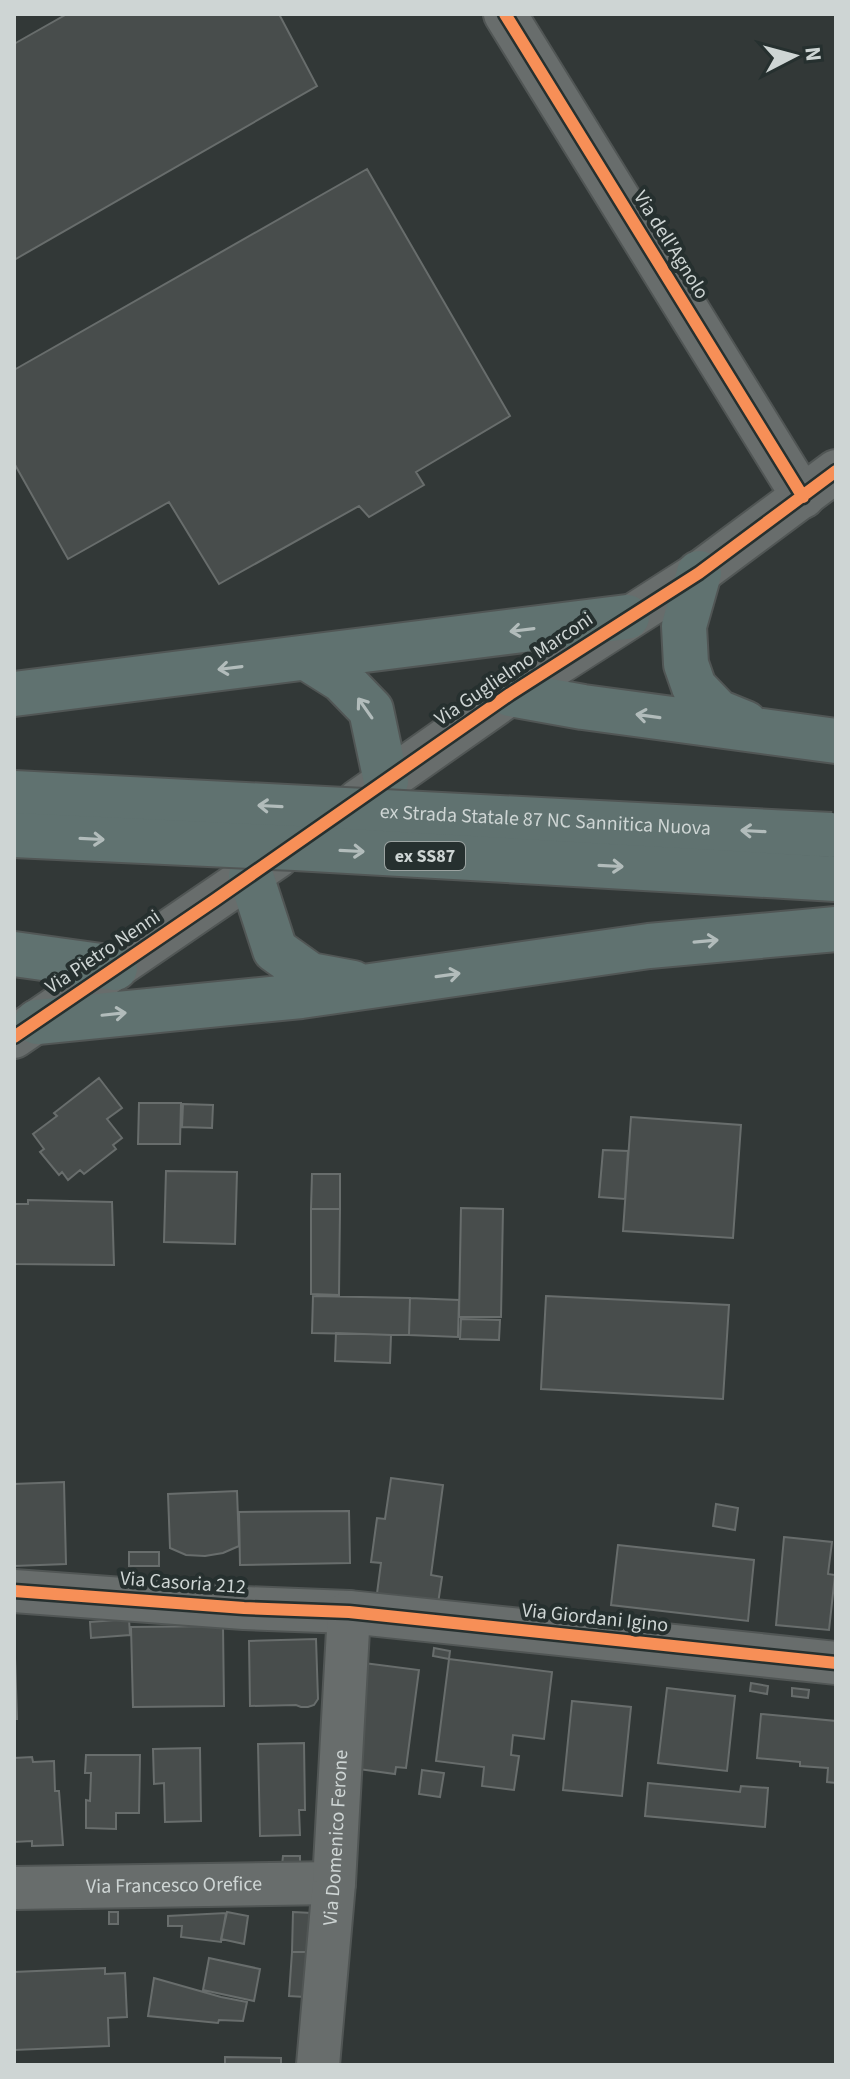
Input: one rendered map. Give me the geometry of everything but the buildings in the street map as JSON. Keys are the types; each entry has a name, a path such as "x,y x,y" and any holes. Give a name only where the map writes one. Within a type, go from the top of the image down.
{"highway":[{"path":"699,573 684,626 686,664 694,687 718,712 765,732"},
{"path":"14,694 627,617"},
{"path":"307,658 342,680 371,710 386,781"},
{"path":"510,694 583,707 836,741"},
{"name":"ex Strada Statale 87 NC Sannitica Nuova","path":"14,793 836,836"},
{"name":"ex Strada Statale 87 NC Sannitica Nuova","path":"14,835 836,879"},
{"path":"251,876 275,950 310,975 371,986"},
{"path":"25,1030 301,996 649,946 836,929"},
{"path":"14,954 115,968"}],"street":[{"name":"Via dell'Agnolo","path":"505,14 803,497"},
{"name":"Via Guglielmo Marconi","path":"215,900 510,694 699,573 836,471"},
{"name":"Via Pietro Nenni","path":"25,1030 215,900"},
{"name":"Via Casoria 212","path":"14,1591 244,1608 349,1612"},
{"name":"Via Giordani Igino","path":"349,1612 836,1663"},
{"name":"Via Domenico Ferone","path":"318,2065 334,1883 349,1612"},
{"name":"Via Francesco Orefice","path":"14,1888 334,1883"}],"cycle path":[{"path":"505,14 803,497"},
{"path":"14,1037 510,694 699,573 836,471"},
{"path":"14,1591 244,1608 349,1612 836,1663"}]}
